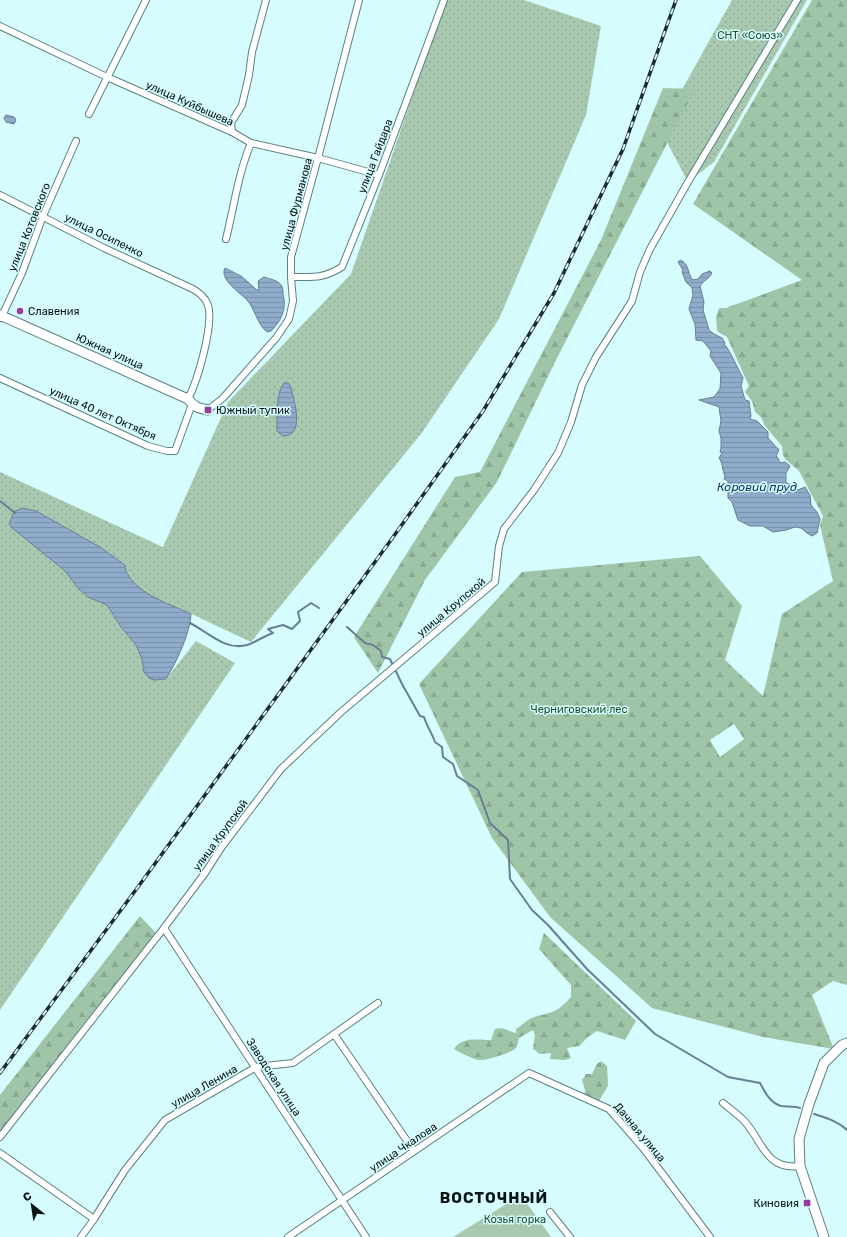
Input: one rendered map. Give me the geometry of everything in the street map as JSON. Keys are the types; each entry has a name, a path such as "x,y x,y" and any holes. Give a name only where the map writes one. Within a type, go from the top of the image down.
{"street":[{"path":"89,114 146,0"},
{"path":"232,132 231,123 242,106 249,75 252,52 266,0"},
{"name":"улица Фурманова","path":"208,410 223,398 276,338 289,319 293,301 291,277 292,257 359,0"},
{"name":"улица Гайдара","path":"291,277 322,277 342,267 379,175 444,0"},
{"name":"улица Крупской","path":"0,1137 164,928 205,873 221,848 281,769 341,712 495,582 499,546 504,530 534,490 558,453 571,422 582,384 596,357 632,301 640,272 650,249 796,0"},
{"name":"улица Куйбышева","path":"0,26 107,77 232,132 250,143 318,158 379,175"},
{"name":"улица Котовского","path":"1,317 22,273 43,216 76,141"},
{"path":"226,239 243,162 250,143"},
{"name":"улица Осипенко","path":"0,195 104,248 200,293 207,303 210,316 200,368 190,402"},
{"name":"Южная улица","path":"1,317 190,402 198,408 208,410"},
{"name":"улица 40 лет Октября","path":"0,378 148,446 167,451 175,451 190,402"},
{"name":"Заводская улица","path":"164,928 366,1237"},
{"name":"улица Ленина","path":"81,1237 125,1170 165,1120 256,1067 293,1064 378,1003"},
{"path":"334,1034 414,1152"},
{"path":"824,1237 800,1166 799,1139 809,1104 824,1063 842,1045 847,1043"},
{"name":"улица Чкалова","path":"288,1237 529,1073"},
{"name":"Дачная улица","path":"529,1073 609,1109 643,1148 710,1237"},
{"path":"723,1103 746,1123 766,1154 777,1164 794,1167 800,1166"},
{"path":"0,1153 94,1219"},
{"path":"550,1212 570,1237"}],"green space":[{"path":"446,0 524,0 601,26 586,115 499,319 421,434 251,642 154,598 138,587 127,572 124,563 100,547 36,511 22,508 11,527 65,571 77,587 88,597 107,605 121,627 136,645 142,659 144,672 154,680 166,679 196,641 235,663 0,1010 0,472 163,547 228,402 351,274"},
{"name":"СНТ «Союз»","path":"732,0 807,0 714,162 688,182 660,129"},
{"name":"Черниговский лес","path":"812,0 847,0 847,985 833,981 812,995 834,1049 763,1037 652,1008 550,917 492,838 419,684 522,572 700,556 742,606 725,660 763,696 782,614 833,581 820,525 823,516 799,471 786,460 783,455 782,446 765,426 761,417 755,412 752,401 745,392 749,386 727,337 717,331 716,317 719,308 726,308 802,280 693,204","holes":["734,724 744,739 720,757 710,740"]},
{"path":"663,88 695,89 555,362 497,482 425,580 378,673 354,637 455,477 480,472 601,240"},
{"path":"140,916 156,933 82,1027 0,1137 0,1095"},
{"path":"544,933 636,1021 625,1040 597,1031 579,1046 567,1048 571,1058 565,1060 550,1059 551,1053 540,1054 533,1049 535,1035 533,1030 519,1038 515,1049 487,1059 474,1059 454,1049 461,1042 466,1040 491,1040 495,1029 499,1028 516,1033 516,1029 529,1020 536,1016 547,1014 556,1010 571,997 571,985 539,949"},
{"path":"601,1061 607,1066 608,1086 599,1101 584,1095 585,1090 582,1080 586,1074 592,1074 597,1064"},
{"name":"Козья горка","path":"521,1195 551,1237 453,1237"}],"water":[{"path":"6,115 14,117 16,120 14,124 6,122 4,118"},
{"name":"Коровий пруд","path":"680,260 687,267 693,280 698,279 702,274 710,271 712,273 700,286 704,302 703,310 709,330 722,338 725,343 724,345 726,346 743,378 741,386 745,400 749,401 750,419 757,421 768,432 768,438 779,450 776,456 780,463 785,462 790,466 786,473 786,483 791,484 798,490 805,487 810,495 811,505 817,512 820,519 817,533 812,536 801,528 795,527 773,532 763,526 750,526 738,520 732,502 728,498 728,481 724,479 725,476 719,458 722,453 720,452 721,438 719,431 721,421 719,407 699,400 714,397 720,389 721,373 710,356 711,351 703,341 696,340 695,324 689,309 693,295 692,288 686,282 682,272 683,270 678,262"},
{"path":"225,268 241,276 257,290 259,290 258,281 264,277 280,283 283,290 284,310 278,323 271,331 267,332 264,329 247,300 227,281 224,272"},
{"path":"284,383 288,383 290,385 297,417 295,429 292,433 283,436 277,431 277,420 278,399 281,387"},
{"path":"22,508 36,511 100,547 124,564 127,574 141,589 161,601 191,614 185,639 178,657 166,679 154,680 149,678 144,672 142,659 136,645 121,627 107,605 88,597 77,587 65,571 11,527 9,524 14,512"}],"waterway":[{"path":"0,501 15,513"},
{"path":"190,623 217,640 239,646 250,644 273,633 268,629 283,625 292,629 300,621 298,612 311,603 319,608"},
{"path":"347,627 365,643 373,645 381,651 382,657 390,659 420,716 424,717 435,742 442,747 443,757 453,764 457,776 478,790 490,823 508,840 510,879 532,910 548,925 587,969 655,1034 728,1077 760,1083 768,1097 777,1105 800,1108"},
{"path":"814,1114 836,1122 847,1130"}],"railway":[{"path":"0,1073 135,891 391,540 483,411 554,293 623,149 676,0"}],"place":[{"name":"Славения","path":"20,311"},
{"name":"Южный тупик","path":"208,410"},
{"name":"Киновия","path":"807,1203"}],"district":[{"name":"ВОСТОЧНЫЙ","path":"494,1198"}]}
